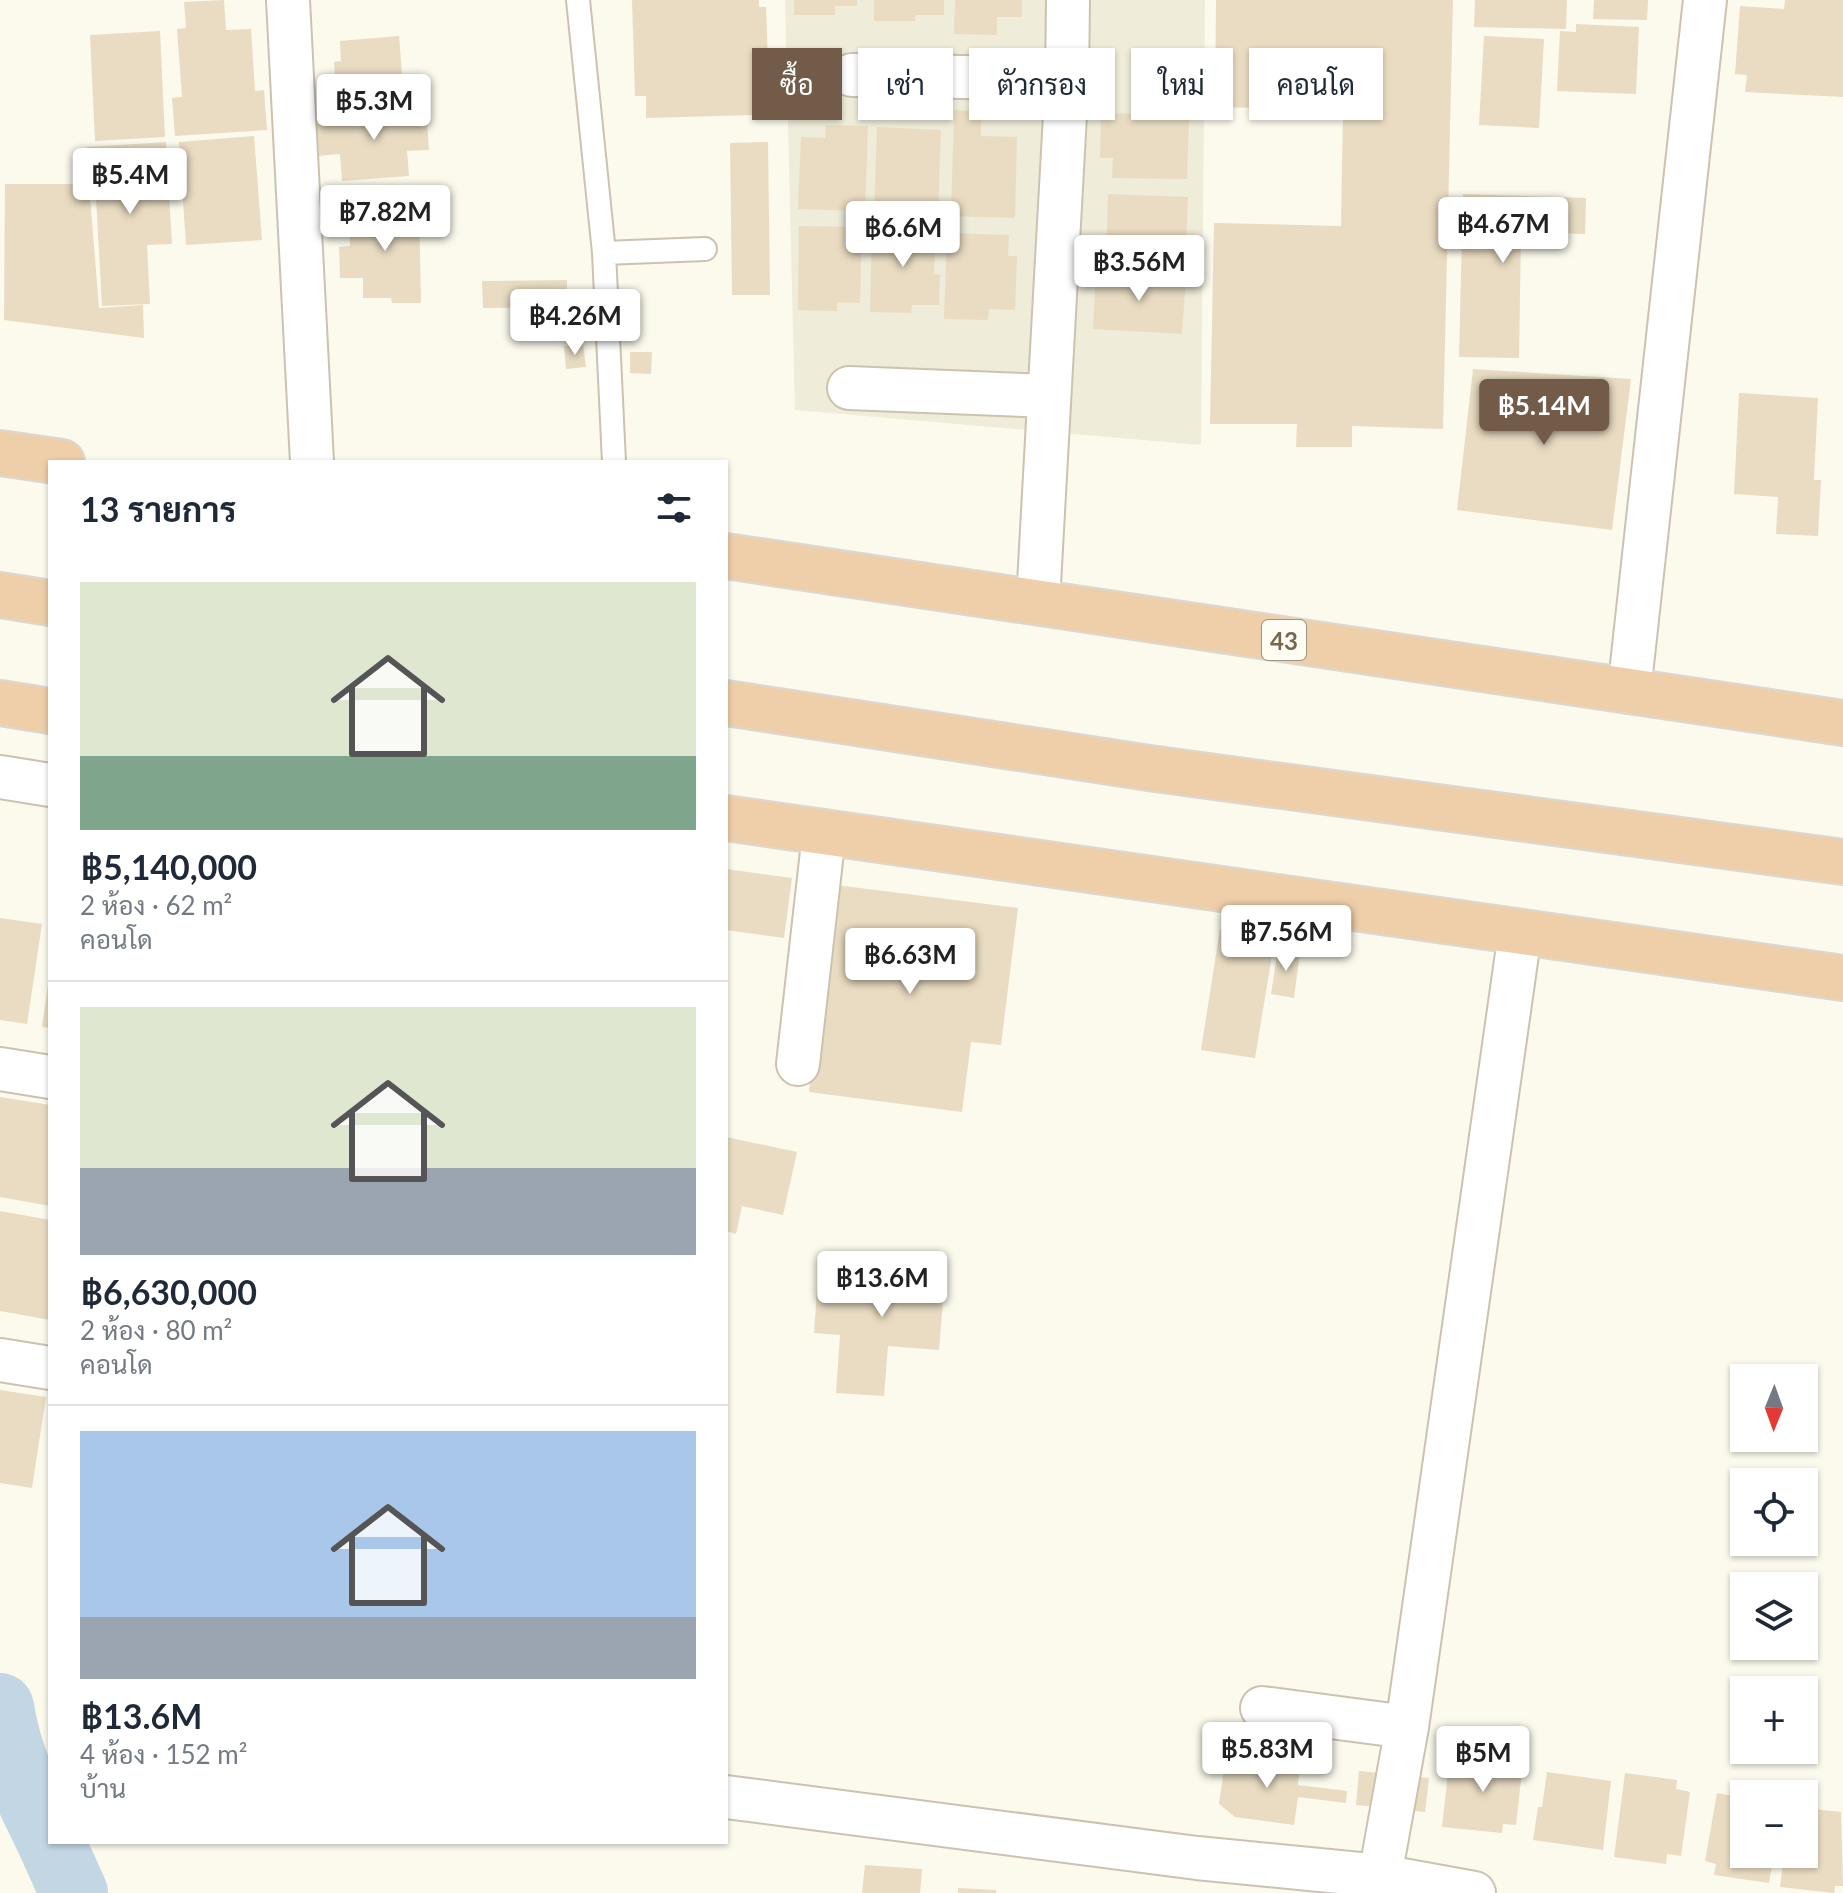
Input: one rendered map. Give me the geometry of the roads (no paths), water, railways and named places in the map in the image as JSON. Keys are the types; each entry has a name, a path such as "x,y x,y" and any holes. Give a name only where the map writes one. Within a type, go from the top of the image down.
{"highway":[{"path":"0,453 48,460"},
{"name":"43","path":"728,556 1843,723"},
{"path":"0,595 48,603"},
{"path":"0,703 48,711"},
{"path":"728,703 1149,768 1843,862"},
{"path":"728,818 1843,978"}],"street":[{"path":"288,0 312,460"},
{"path":"1067,48 1068,0"},
{"path":"1629,692 1705,0"},
{"path":"852,75 969,77"},
{"path":"1038,602 1065,120"},
{"path":"849,388 1049,396"},
{"path":"0,777 48,785"},
{"path":"798,1064 824,834"},
{"path":"1378,1884 1407,1727 1520,933"},
{"path":"0,1069 48,1077"},
{"path":"0,1360 48,1368"},
{"path":"1262,1708 1407,1727"},
{"path":"728,1797 1194,1876 1378,1884 1474,1893"}],"lane":[{"path":"578,0 604,253 614,460"},
{"path":"604,253 705,249"}],"waterway":[{"path":"0,1707 14,1761 48,1836"},
{"path":"52,1844 74,1893"}]}
